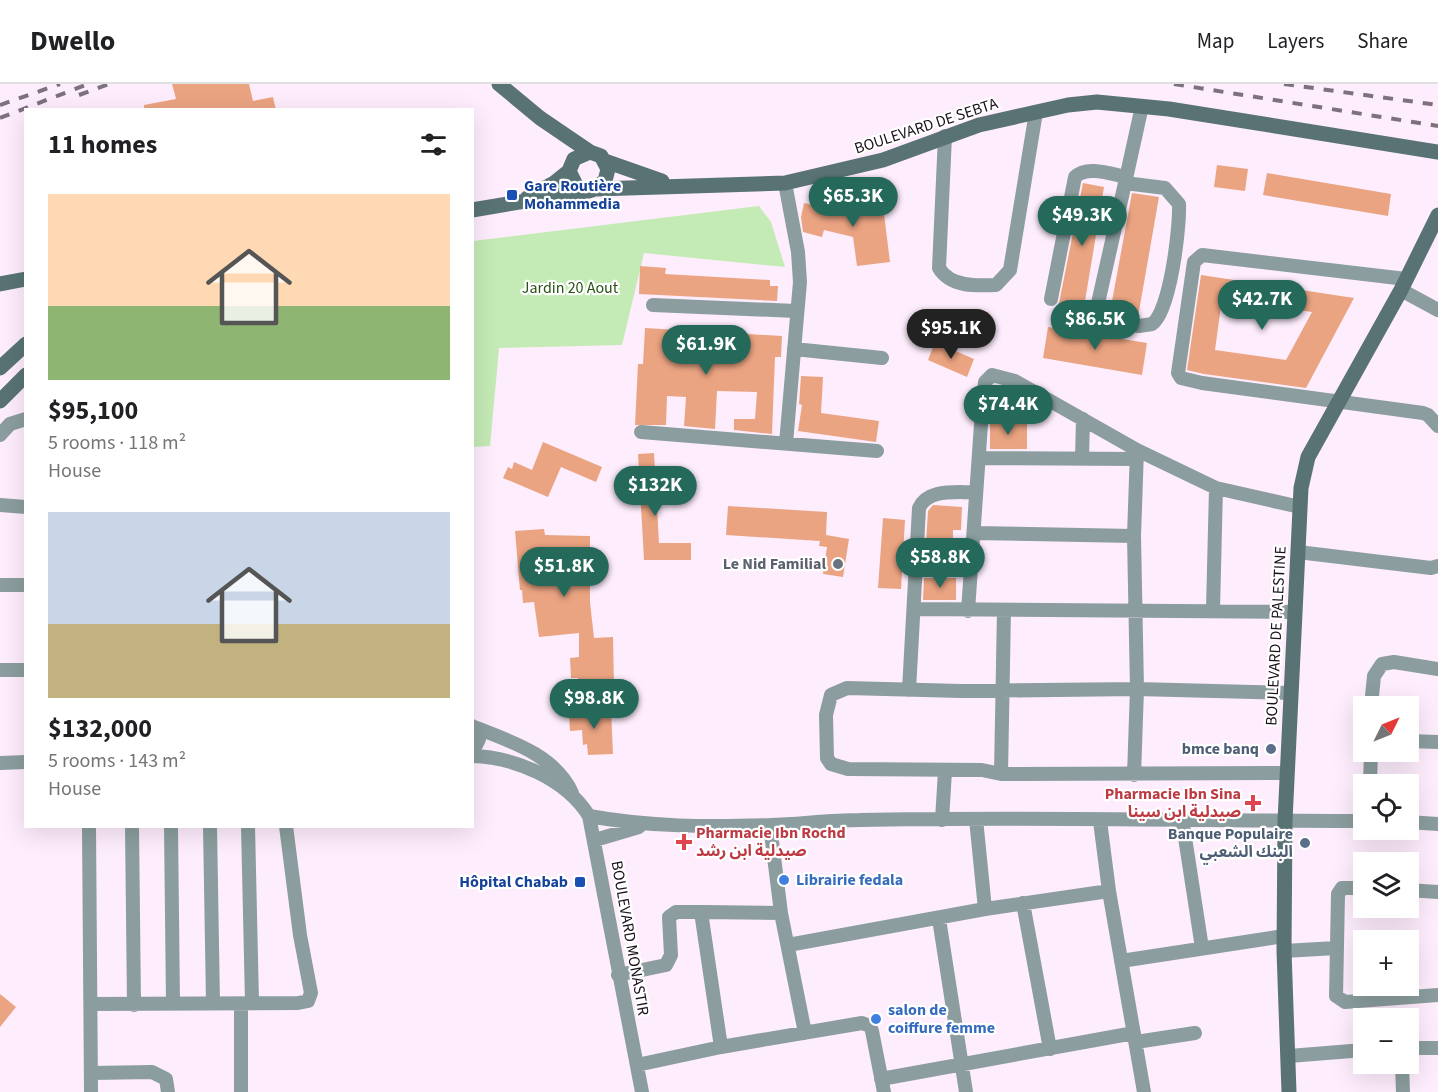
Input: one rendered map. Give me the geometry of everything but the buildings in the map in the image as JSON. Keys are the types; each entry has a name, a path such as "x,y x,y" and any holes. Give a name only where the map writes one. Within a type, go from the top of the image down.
{"street":[{"path":"499,84 540,118 604,161 607,177 592,190 577,187 561,145 540,118"},
{"name":"BOULEVARD DE SEBTA","path":"518,202 543,200 592,190 674,185 785,183 884,160 945,136 1036,112 1097,102 1142,106 1438,152"},
{"path":"1094,321 1142,106"},
{"path":"945,136 939,268 957,282 996,285 1010,270 1036,112"},
{"path":"474,210 518,202 542,191 570,167 578,155 590,152"},
{"name":"BOULEVARD DE SEBTA","path":"604,161 674,185"},
{"path":"1051,299 1074,177 1078,173 1090,171 1165,188 1179,204 1180,222 1164,311 1160,318 1149,326 1063,317"},
{"path":"785,183 800,268 786,443"},
{"name":"BOULEVARD DE PALESTINE","path":"1289,1092 1284,944 1285,821 1300,488 1308,457 1403,284 1438,215"},
{"path":"1438,310 1403,284 1202,255 1194,262 1178,364 1181,378 1423,413 1438,426"},
{"path":"0,284 24,279"},
{"path":"653,304 796,311"},
{"path":"0,368 24,347"},
{"path":"794,349 882,358"},
{"path":"968,611 975,492 985,382 992,375 1015,381 1083,419 1137,454 1216,488 1299,507"},
{"path":"0,401 24,377"},
{"path":"1082,458 1083,419"},
{"path":"0,435 10,424 24,420"},
{"path":"641,432 877,451"},
{"path":"979,458 1082,458 1137,454"},
{"path":"1134,775 1137,689 1134,536 1137,454"},
{"path":"1213,610 1216,488"},
{"path":"909,690 918,519 923,500 934,494 975,492"},
{"path":"0,505 24,507"},
{"path":"974,533 1134,536"},
{"path":"1298,552 1431,568 1438,566"},
{"path":"0,585 24,585"},
{"path":"914,609 1295,612"},
{"path":"1001,774 1004,610"},
{"path":"1372,696 1374,676 1382,664 1394,662 1438,669"},
{"path":"0,670 24,670"},
{"path":"1287,773 1134,775 1001,774 982,770 848,770 831,764 827,758 826,715 831,695 847,688 1137,689 1291,693"},
{"name":"BOULEVARD MONASTIR","path":"474,726 507,740 545,761 568,783 573,796 589,816 642,1092"},
{"path":"474,728 479,739 474,750"},
{"path":"1419,741 1438,742"},
{"name":"BOULEVARD MONASTIR","path":"474,754 519,763 573,796"},
{"path":"0,763 24,762"},
{"path":"942,820 945,771"},
{"path":"589,816 650,825 770,825 861,820 976,819 1100,821 1182,818 1353,821"},
{"path":"1182,818 1202,948"},
{"path":"976,819 985,909"},
{"path":"1100,821 1109,891 1144,1092"},
{"path":"1419,823 1438,824"},
{"path":"595,840 650,825"},
{"path":"770,825 781,913 805,1033"},
{"path":"89,828 91,1092"},
{"path":"132,828 134,1005"},
{"path":"171,828 173,1004"},
{"path":"210,828 213,1003"},
{"path":"241,1092 246,1003 248,828"},
{"path":"91,1004 298,1003 308,1001 311,997 286,828"},
{"path":"1353,888 1342,888 1338,894 1336,996 1345,1002 1438,995"},
{"path":"788,945 985,909 1109,891"},
{"path":"1419,891 1438,892"},
{"path":"1023,903 1050,1048"},
{"path":"618,975 666,965 671,955 669,917 676,912 781,913"},
{"path":"701,912 721,1047"},
{"path":"939,919 966,1092"},
{"path":"1121,961 1202,948 1284,944 1336,948"},
{"path":"637,1065 721,1047 858,1023 870,1026 883,1085 963,1065 1050,1048 1135,1037 1196,1033"},
{"path":"1419,1048 1438,1048"},
{"path":"1289,1056 1353,1051"},
{"path":"92,1073 156,1073 166,1079 168,1092"},
{"path":"1402,1074 1403,1092"}],"green space":[{"name":"Jardin 20 Aout","path":"759,206 771,222 785,267 644,253 622,345 499,348 490,446 474,447 474,241"}],"railway":[{"path":"0,105 60,84"},
{"path":"26,108 88,84"},
{"path":"79,95 109,84"},
{"path":"1174,84 1438,126"},
{"path":"1284,84 1438,105"},
{"path":"0,118 24,109"}],"place":[{"name":"Gare Routière Mohammedia","path":"512,195"},
{"name":"Le Nid Familial","path":"838,564"},
{"name":"bmce banq","path":"1271,749"},
{"name":"Pharmacie Ibn Sina صيدلية ابن سينا","path":"1253,803"},
{"name":"Pharmacie Ibn Rochd صيدلية ابن رشد","path":"684,842"},
{"name":"Banque Populaire البنك الشعبي","path":"1305,843"},
{"name":"Librairie fedala","path":"784,880"},
{"name":"Hôpital Chabab","path":"580,882"},
{"name":"salon de coiffure femme","path":"876,1019"}]}
